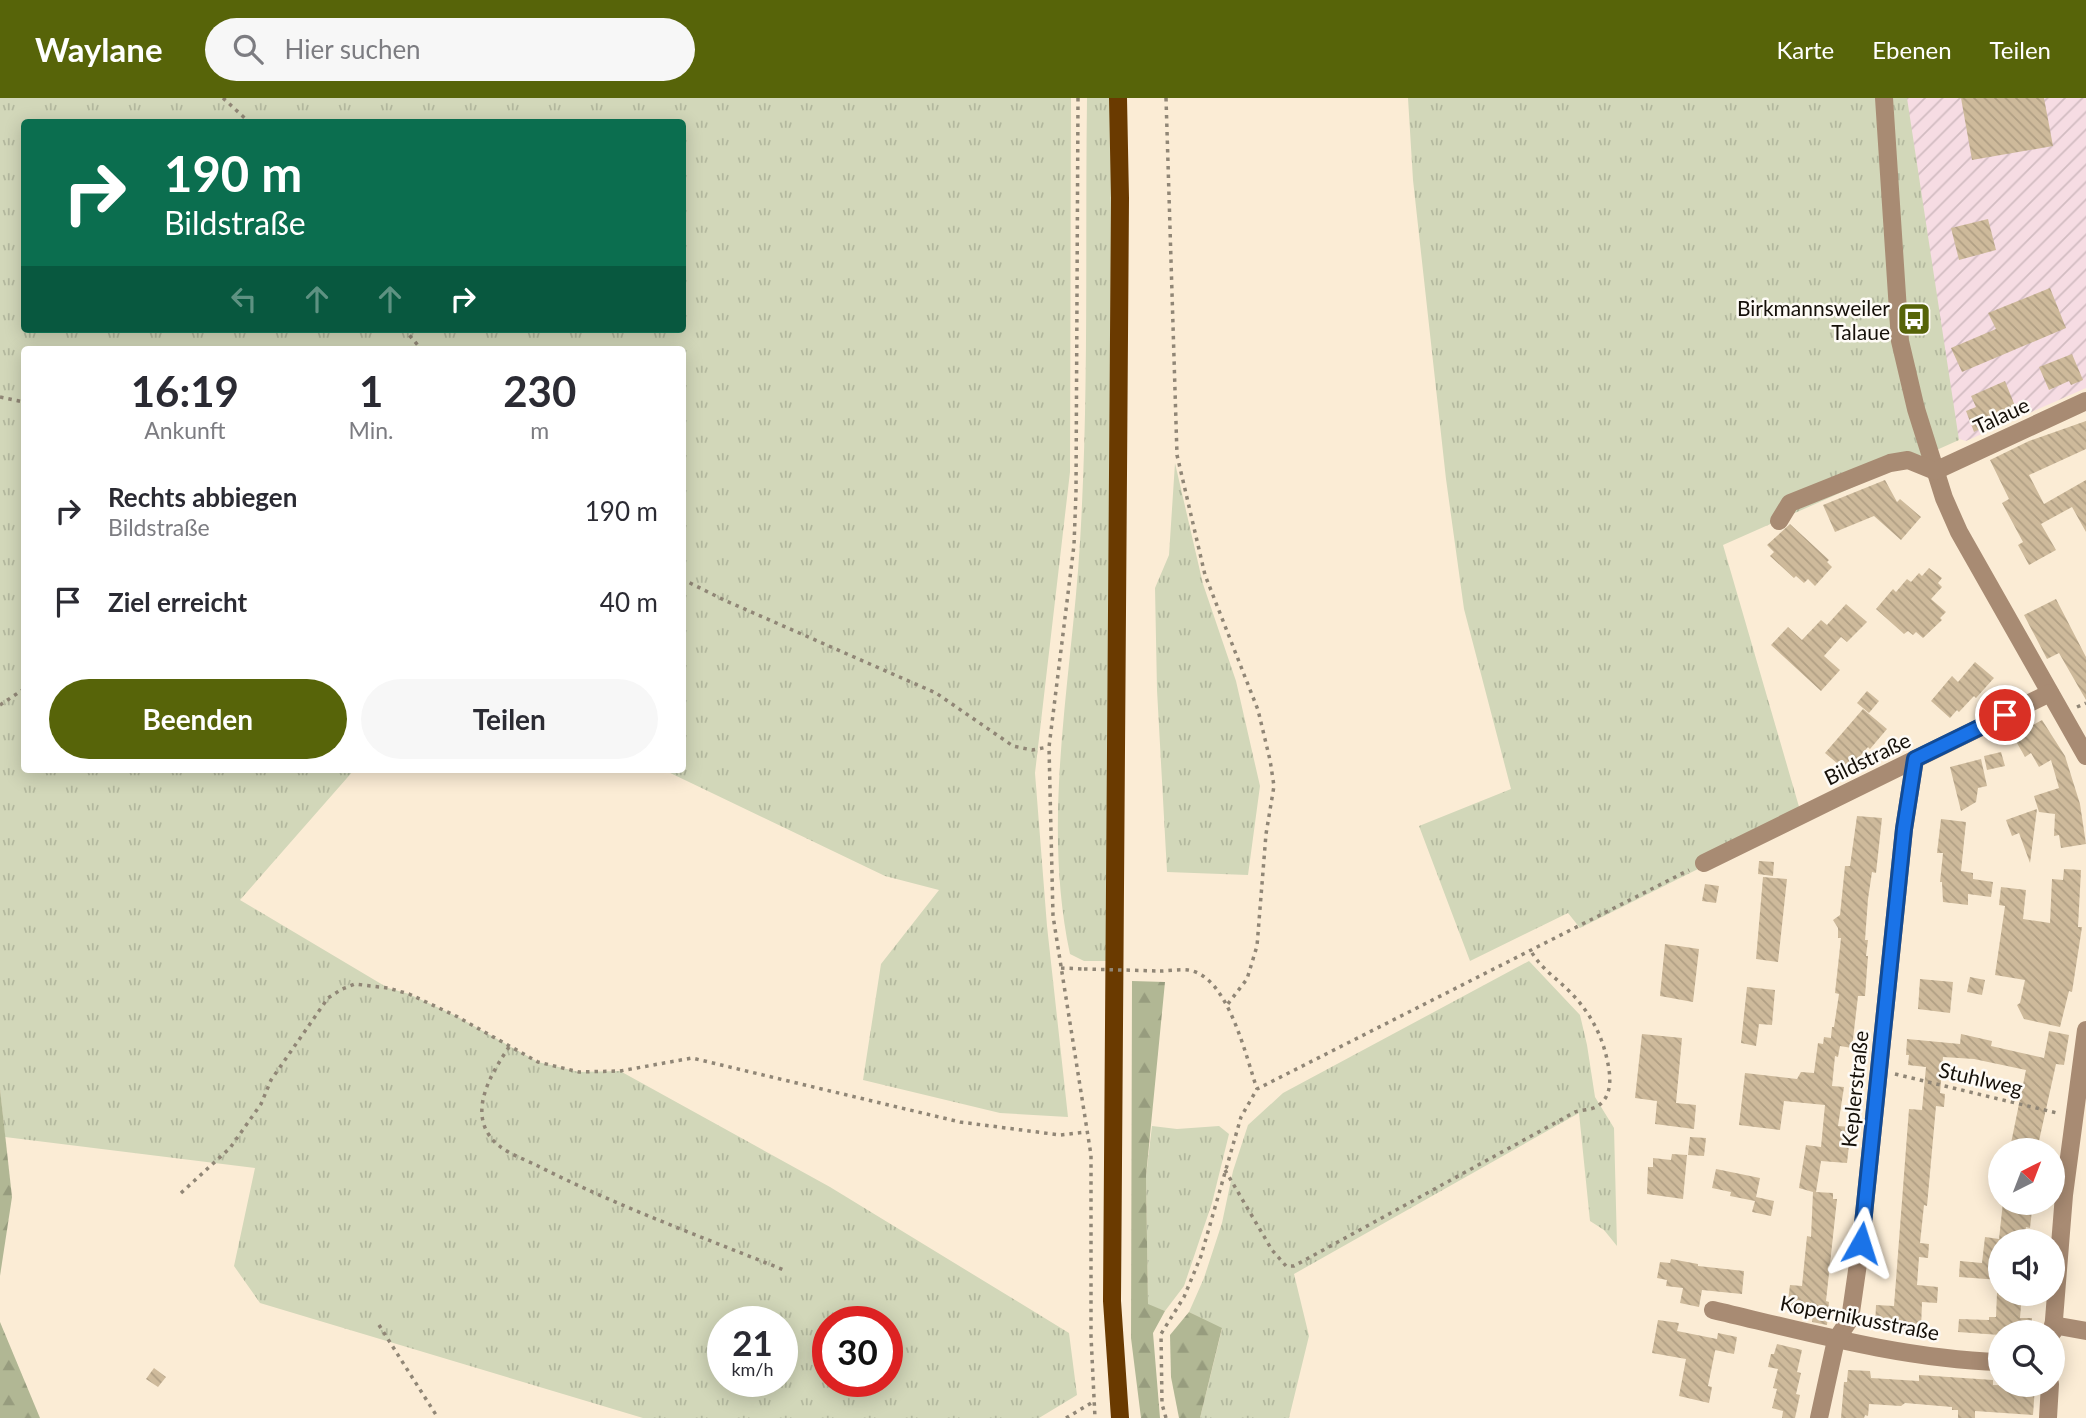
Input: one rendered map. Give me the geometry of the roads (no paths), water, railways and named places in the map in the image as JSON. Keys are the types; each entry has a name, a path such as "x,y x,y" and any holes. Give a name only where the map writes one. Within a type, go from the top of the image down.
{"main road":[{"path":"1118,98 1120,212 1112,1301 1120,1418"}],"street":[{"path":"1884,98 1897,320 1916,409 1935,471 1959,532 2086,756"},
{"name":"Talaue","path":"1935,471 2086,401"},
{"path":"1779,521 1790,503 1891,463 1908,460 1935,471"},
{"name":"Bildstraße","path":"1704,863 2050,692"},
{"name":"Keplerstraße","path":"1819,1418 1836,1340 1850,1319 1861,1243 1904,829 1915,759"},
{"path":"2054,1320 2064,1195 2086,1030"},
{"name":"Kopernikusstraße","path":"1713,1310 1836,1340 1988,1362"},
{"path":"2065,1329 2086,1331"},
{"path":"2048,1418 2049,1397"}],"place":[{"name":"Birkmannsweiler Talaue","path":"1914,319"}]}
